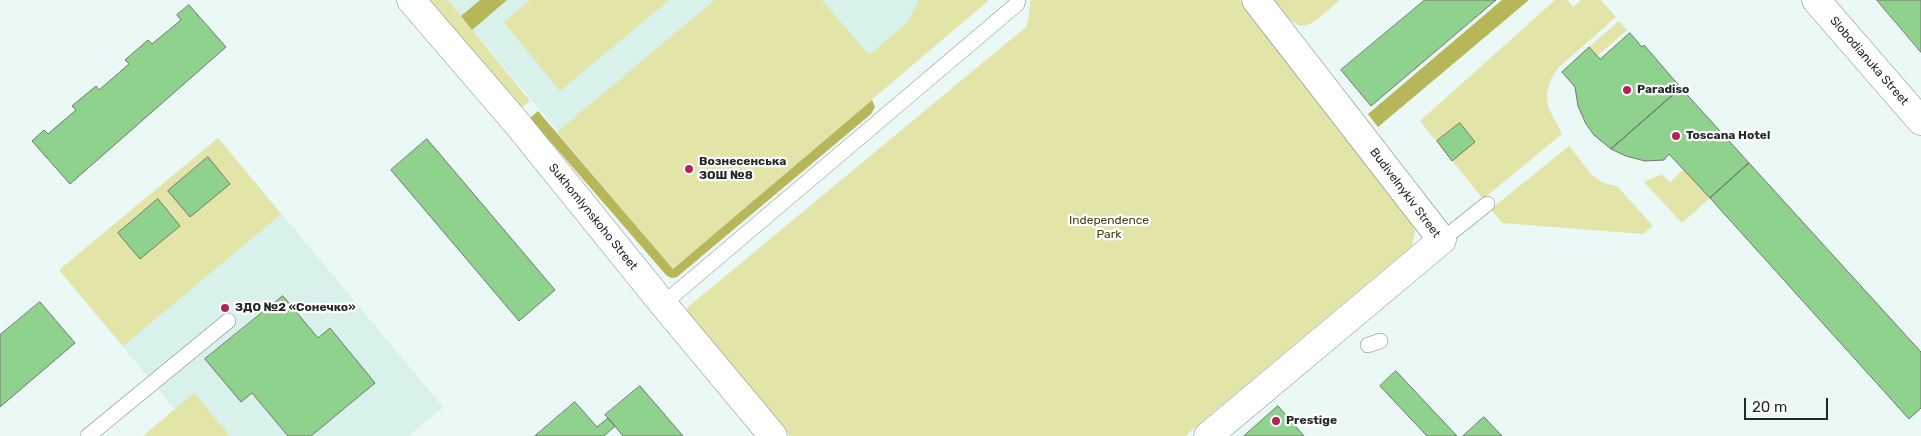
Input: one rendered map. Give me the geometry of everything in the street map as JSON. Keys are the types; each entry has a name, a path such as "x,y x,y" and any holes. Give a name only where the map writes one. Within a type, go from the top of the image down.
{"street":[{"name":"Sukhomlynskoho Street","path":"411,0 515,121 773,436"},
{"name":"Budivelnykiv Street","path":"1208,436 1442,240 1256,0"},
{"name":"Slobodianuka Street","path":"1816,0 1921,121"}],"lane":[{"path":"663,304 1008,4"},
{"path":"1442,240 1487,204"},
{"path":"88,436 228,321"}],"shaded area":[{"name":"Вознесенська ЗОШ №8","path":"448,0 989,0 673,269"},
{"path":"480,0 507,0 472,30 461,16"},
{"path":"1502,0 1529,0 1378,127 1368,114"},
{"path":"872,100 875,107 871,114 677,277 672,278 667,276 530,118 538,111 673,269"},
{"name":"ЗДО №2 «Сонечко»","path":"218,138 443,407 408,436 143,436 175,409 59,270"}],"green space":[{"path":"429,0 448,0 530,101 521,108"},
{"path":"530,0 669,0 560,91 504,22"},
{"name":"Вознесенська ЗОШ №8","path":"715,0 822,0 869,55 907,23 919,0 989,0 673,269 557,132"},
{"name":"Independence Park","path":"1031,0 1240,0 1411,221 1415,232 1412,246 1185,436 790,436 689,318 688,307 1027,26"},
{"path":"1272,0 1340,0 1319,18 1305,26 1291,21"},
{"path":"1555,0 1567,0 1573,7 1581,0 1601,0 1616,17 1558,68 1551,79 1547,93 1548,107 1562,134 1483,199 1420,121"},
{"path":"1619,21 1627,30 1597,56 1589,47"},
{"path":"218,138 281,214 123,346 59,270"},
{"path":"1569,146 1591,174 1603,183 1617,186 1653,226 1643,234 1502,223 1491,209"},
{"path":"1684,169 1710,198 1682,223 1644,182 1662,174 1670,182"},
{"path":"194,393 230,436 143,436"}],"building":[{"path":"1425,0 1496,0 1371,106 1341,70"},
{"path":"1877,0 1921,0 1921,52"},
{"path":"189,5 226,47 70,184 32,141 44,130 48,134 76,110 72,106 96,86 99,90 129,64 125,60 148,40 152,44 181,20 177,15"},
{"name":"Paradiso","path":"1630,33 1642,47 1644,45 1681,88 1611,149 1594,135 1586,124 1578,106 1575,87 1562,72 1589,47 1600,59"},
{"name":"Toscana Hotel","path":"1681,88 1749,163 1710,198 1669,154 1664,160 1645,161 1626,156 1611,149"},
{"path":"1460,123 1475,142 1452,161 1437,141"},
{"path":"427,139 555,290 519,321 391,170"},
{"path":"208,157 230,184 190,217 168,191"},
{"path":"1749,163 1921,352 1921,408 1909,419 1710,198"},
{"path":"158,199 180,226 140,259 118,233"},
{"name":"ЗДО №2 «Сонечко»","path":"283,296 318,338 330,328 375,383 311,436 288,436 252,393 241,402 205,359"},
{"path":"40,302 75,343 0,407 0,335"},
{"path":"1396,371 1457,436 1427,436 1380,386"},
{"path":"640,386 683,436 623,436 605,415"},
{"path":"575,402 597,427 608,418 615,426 604,436 535,436"},
{"name":"Prestige","path":"1278,406 1304,436 1244,436"},
{"path":"1484,417 1502,436 1463,436"}],"place":[{"name":"Paradiso","path":"1627,90"},
{"name":"Toscana Hotel","path":"1676,136"},
{"name":"Вознесенська ЗОШ №8","path":"689,169"},
{"name":"ЗДО №2 «Сонечко»","path":"225,308"},
{"name":"Prestige","path":"1276,421"}]}
